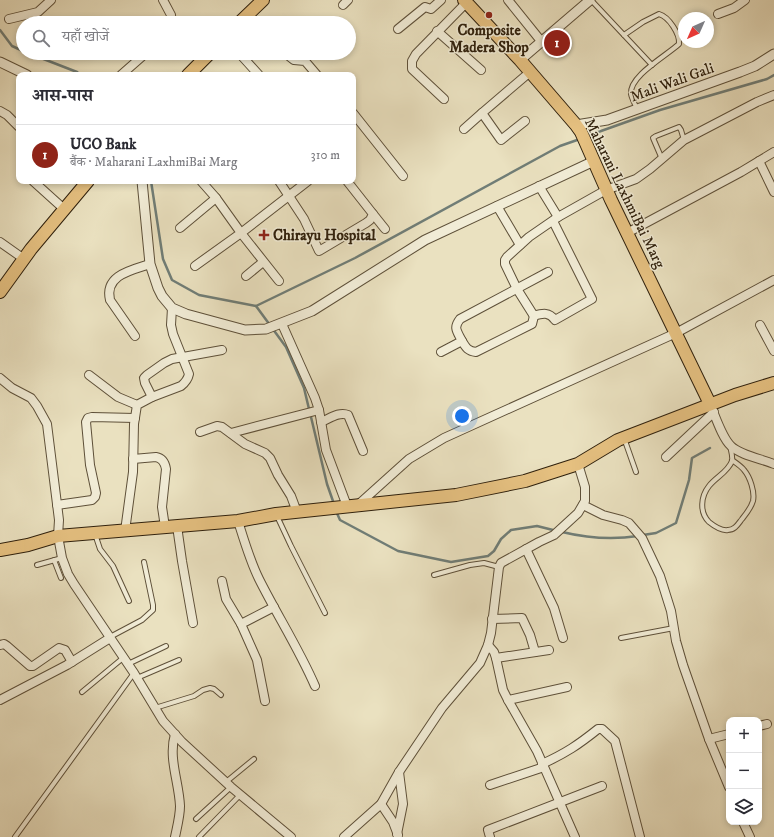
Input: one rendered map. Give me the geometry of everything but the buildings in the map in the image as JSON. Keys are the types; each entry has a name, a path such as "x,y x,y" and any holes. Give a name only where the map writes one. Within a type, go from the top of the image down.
{"main road":[{"path":"251,16 263,0"},
{"name":"Maharani LaxhmiBai Marg","path":"465,1 520,60 579,129 606,190 712,408"},
{"path":"191,72 203,60"},
{"path":"0,292 24,259 85,184"},
{"path":"0,550 28,545 58,536 238,521 276,514 456,495 525,481 578,464 618,440 712,408 774,383"}],"street":[{"path":"21,16 38,12 50,0"},
{"path":"163,0 171,16"},
{"path":"398,29 425,7 430,9 441,0"},
{"path":"508,0 541,41"},
{"path":"520,60 590,0"},
{"path":"718,14 734,8 745,0"},
{"path":"444,99 412,69 412,62 416,54 465,1"},
{"path":"9,19 16,17"},
{"path":"437,31 481,70"},
{"name":"Mali Wali Gali","path":"579,129 740,72 755,66 774,54"},
{"path":"124,72 138,60"},
{"path":"245,60 256,72"},
{"path":"294,60 305,61 314,72"},
{"path":"0,62 21,72"},
{"path":"464,129 530,72"},
{"path":"548,272 517,289 460,319 456,324 456,328 466,348 470,352 476,352 532,324 534,316 517,289 505,260 520,245 555,219 606,190 636,179 684,140 757,102 774,95"},
{"path":"0,111 7,115 16,124"},
{"path":"482,113 500,140 526,121"},
{"path":"356,117 403,176"},
{"path":"627,233 774,152"},
{"path":"142,184 150,264 158,288 172,308 186,314 245,330 274,326 312,311 425,240 539,186 592,156"},
{"path":"759,161 774,192"},
{"path":"36,184 64,209"},
{"path":"204,184 279,281"},
{"path":"281,184 290,195 304,219 319,251 366,223 370,220 373,214"},
{"path":"195,266 241,233 304,184"},
{"path":"348,184 385,228"},
{"path":"534,316 545,313 552,316 555,320 592,299 539,186"},
{"path":"180,228 216,198"},
{"path":"497,206 520,245"},
{"path":"0,242 24,259"},
{"path":"246,276 263,262"},
{"path":"135,336 110,300 108,294 109,289 111,284 123,274 150,264"},
{"path":"274,326 316,398 326,450 349,506 409,459 444,438 676,333 774,280"},
{"path":"137,405 185,383 188,378 189,374 173,334 171,325 172,308"},
{"path":"760,325 774,351"},
{"path":"441,352 462,341"},
{"path":"152,397 145,383 144,378 146,375 172,359 222,350"},
{"path":"89,375 118,397 137,405"},
{"path":"0,377 12,388 31,398 44,416 47,424 59,520 58,559 125,661 136,675 163,721 182,742 240,795 291,837"},
{"path":"125,531 133,472 135,418 137,405"},
{"path":"666,457 712,408 730,446 738,451 774,464"},
{"path":"231,433 319,410"},
{"path":"321,422 340,414 345,413 348,415 363,451"},
{"path":"57,505 92,500 95,497 96,493 90,465 86,422 88,418 135,418"},
{"path":"200,432 217,426 222,427 249,447 265,453 270,458 278,475 291,496 297,512"},
{"path":"133,459 156,457 160,458 165,464 166,468 162,507 165,527"},
{"path":"344,837 381,804 399,772 442,708 480,663 488,645 499,567 501,563 551,537 578,514 585,501 585,487 578,464"},
{"path":"583,505 603,515 629,523 640,535 660,576 671,611 682,665 709,739 726,780"},
{"path":"238,521 259,578 305,662 315,686"},
{"path":"177,526 193,623"},
{"path":"526,549 554,608 563,638"},
{"path":"222,581 226,599 241,624 257,660 265,701"},
{"path":"241,624 274,606"},
{"path":"492,619 522,618 530,635 535,652"},
{"path":"0,700 72,662 110,638"},
{"path":"0,645 4,644 7,646 30,666 33,666 59,648 65,650 72,662"},
{"path":"488,645 494,652 503,690 543,765 575,837"},
{"path":"496,658 549,650"},
{"path":"508,700 567,686"},
{"path":"490,785 543,765 578,746 598,729 602,729 615,741 640,837"},
{"path":"175,734 173,739 174,767 180,804 175,837"},
{"path":"709,739 726,735"},
{"path":"398,835 403,804 399,772"},
{"path":"490,837 488,830 602,786"},
{"path":"381,804 393,822 398,835"},
{"path":"744,825 750,837"}],"lane":[{"path":"590,0 652,65"},
{"path":"624,35 655,15 663,15 671,24 678,35 679,40 679,44 639,76 632,85 631,93 637,109"},
{"path":"662,159 653,138 679,127 684,140"},
{"path":"624,438 636,472"},
{"path":"730,446 732,460 725,471 709,486 703,497 702,504 705,516 709,522 727,531 733,529 750,508 753,502 754,494 748,475 744,469 732,460"},
{"path":"276,514 290,546 325,613"},
{"path":"95,534 100,549 113,566 129,601"},
{"path":"37,565 58,559 61,578"},
{"path":"110,638 142,620 153,610 144,562"},
{"path":"434,575 470,565 484,563 499,567"},
{"path":"621,638 674,628"},
{"path":"82,692 125,661 166,646"},
{"path":"15,837 136,675 179,660"},
{"path":"155,708 194,696 203,690 210,688 222,695"},
{"path":"196,819 254,759"},
{"path":"199,837 240,795"}],"waterway":[{"path":"0,30 12,46 16,48"},
{"path":"46,60 77,72"},
{"path":"587,136 660,110 767,79 774,75"},
{"path":"151,184 163,259 172,280 199,295 256,306 355,258 560,146 580,139"},
{"path":"256,306 286,347 304,388 309,409"},
{"path":"311,417 327,484 334,504"},
{"path":"643,535 656,533 676,523 689,480 692,458 710,448"},
{"path":"336,511 340,520 398,551 451,562 488,556 494,551 501,539 511,530 537,526 557,531"},
{"path":"562,532 600,538 638,536"}],"place":[{"name":"Composite Madera Shop","path":"489,15"},
{"name":"UCO Bank","path":"557,43"},
{"name":"Chirayu Hospital","path":"264,235"}]}
